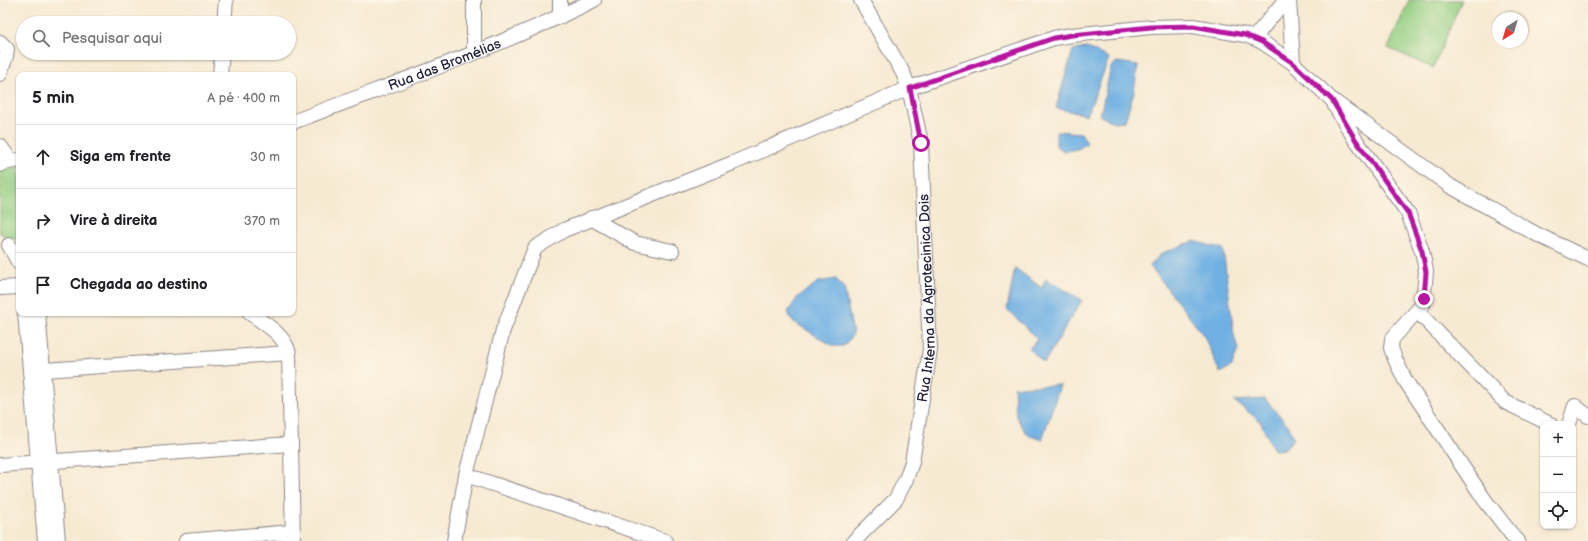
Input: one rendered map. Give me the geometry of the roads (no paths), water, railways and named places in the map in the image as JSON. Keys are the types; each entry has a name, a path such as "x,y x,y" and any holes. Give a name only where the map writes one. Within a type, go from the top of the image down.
{"street":[{"path":"225,16 226,0"},
{"path":"474,0 474,53"},
{"path":"560,0 560,17"},
{"name":"Rua das Bromélias","path":"296,121 474,53 560,17 594,0"},
{"name":"Rua Interna da Agrotecinica Dois","path":"854,541 896,499 906,479 912,462 930,350 921,143 910,88 861,0"},
{"path":"1254,38 1285,0"},
{"path":"1289,0 1293,63"},
{"path":"454,541 466,475 503,330 535,248 564,230 591,218 733,163 910,88 1054,38 1151,27 1193,26 1245,35 1254,38 1293,63 1332,100 1450,186 1538,235 1588,259"},
{"path":"0,42 7,48 0,74"},
{"path":"220,72 221,60"},
{"path":"1332,100 1355,139 1408,213 1422,251 1426,272 1423,304 1418,312 1392,339 1391,348 1395,359 1406,380 1484,499 1518,541"},
{"path":"0,146 10,162"},
{"path":"591,218 635,243 672,251"},
{"path":"9,244 16,257"},
{"path":"1567,248 1588,270"},
{"path":"0,288 16,287"},
{"path":"1418,312 1505,402 1544,421"},
{"path":"25,316 36,370 45,462 58,541"},
{"path":"36,370 38,316"},
{"path":"186,541 293,537 289,353 287,345 275,331 254,316"},
{"path":"36,370 289,353"},
{"path":"1569,421 1575,406 1588,416"},
{"path":"0,465 291,444"},
{"path":"45,462 45,541"},
{"path":"466,475 665,541"}],"water":[{"path":"1087,48 1109,58 1087,115 1056,108 1073,50"},
{"path":"1117,62 1138,65 1134,91 1125,121 1114,122 1100,116 1111,67"},
{"path":"1056,131 1081,133 1087,143 1078,149 1064,151 1056,146"},
{"path":"1194,241 1223,249 1234,335 1238,349 1232,366 1220,373 1204,336 1150,266 1162,253"},
{"path":"1015,268 1042,288 1046,279 1082,300 1044,363 1029,349 1037,339 1007,309"},
{"path":"836,279 844,288 853,334 844,346 833,346 792,321 788,312 798,297 818,282"},
{"path":"1060,385 1042,440 1028,435 1016,417 1014,387"},
{"path":"1265,399 1288,425 1294,439 1284,449 1274,450 1260,421 1234,401"}]}
